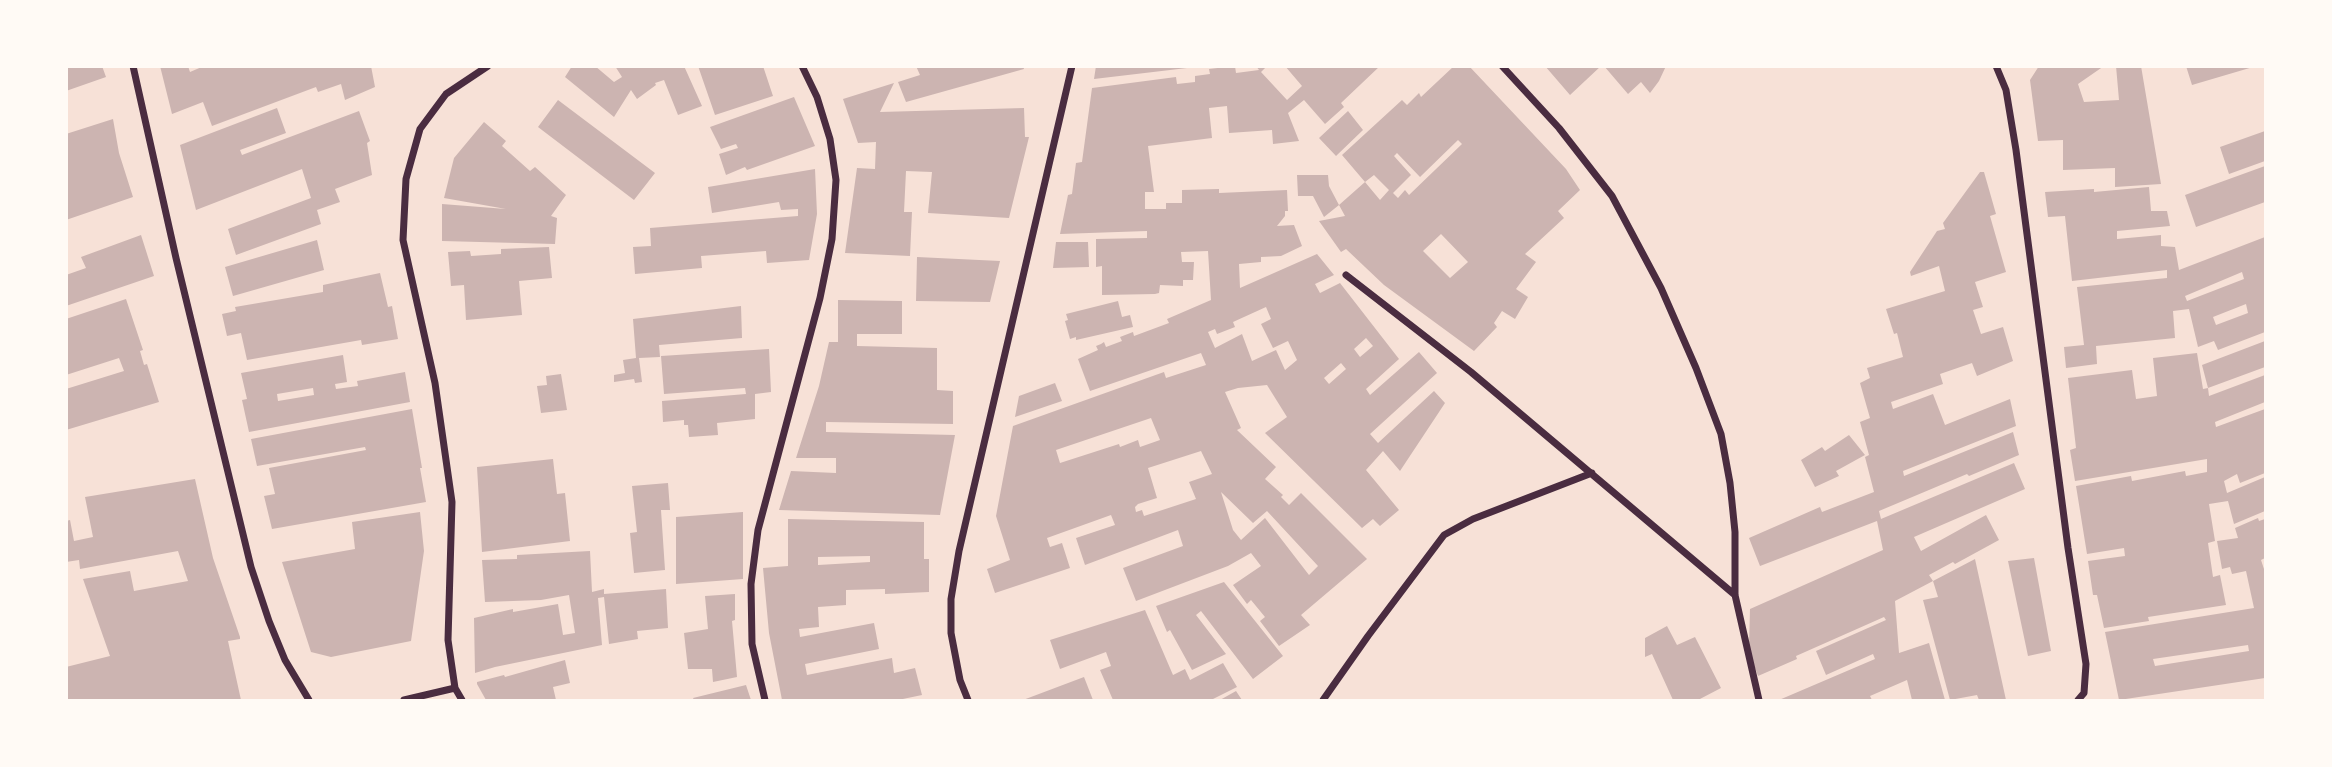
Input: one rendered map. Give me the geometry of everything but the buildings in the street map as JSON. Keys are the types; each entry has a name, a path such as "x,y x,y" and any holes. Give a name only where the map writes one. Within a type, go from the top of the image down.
{"street":[{"path":"133,66 176,258 251,567 285,660 309,701"},
{"path":"462,701 455,688 448,640 452,502 435,383 403,240 406,179 420,129 446,94 488,66"},
{"path":"765,701 752,644 752,570 758,530 820,298 832,239 836,180 830,139 817,97 802,66"},
{"path":"968,701 960,680 951,633 951,599 962,537 1072,66"},
{"path":"1502,66 1559,128 1612,196 1661,288 1696,368 1721,434 1735,532 1735,594 1759,701"},
{"path":"1996,66 2006,90 2016,150 2062,508 2086,664 2084,692 2078,701"},
{"path":"1346,275 1471,372 1735,594"},
{"path":"1324,701 1368,636 1444,536 1473,519 1592,473"},
{"path":"404,701 455,688"}]}
